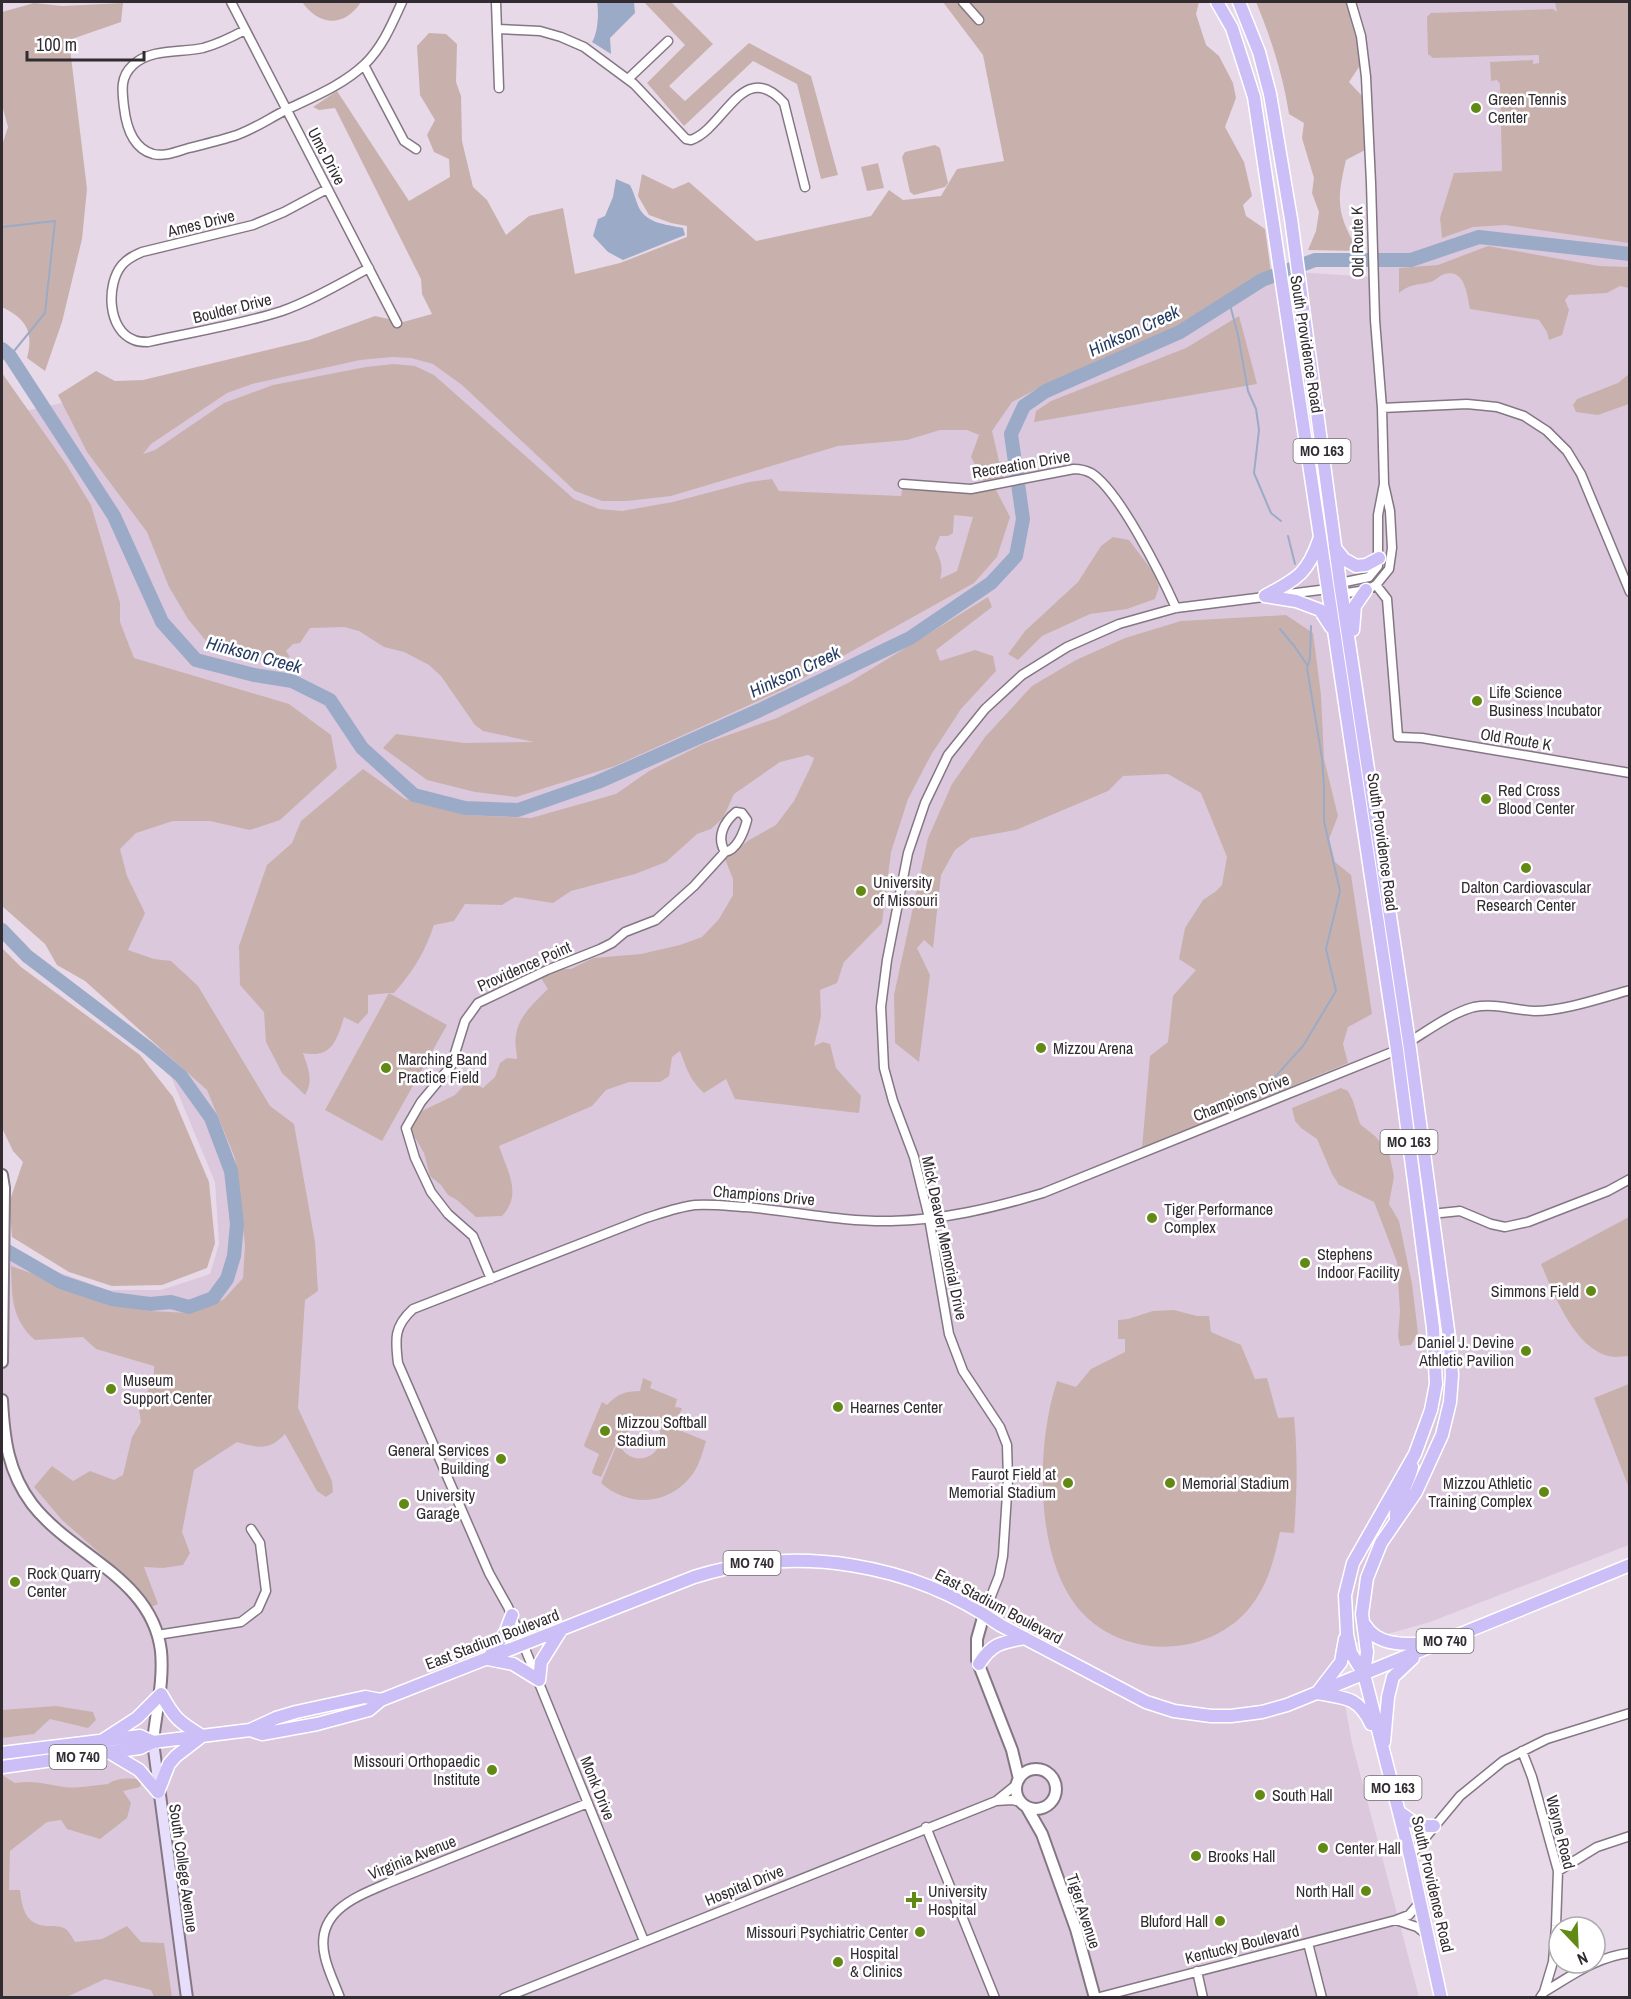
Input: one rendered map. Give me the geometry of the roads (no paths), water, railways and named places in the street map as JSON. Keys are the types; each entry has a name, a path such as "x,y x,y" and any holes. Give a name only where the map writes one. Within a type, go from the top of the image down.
{"main road":[{"name":"South Providence Road","path":"1217,2 1232,28 1254,97 1397,1050 1433,1328 1436,1384 1431,1410 1415,1454 1353,1563 1345,1595 1351,1653 1364,1674 1410,1856 1441,1998"},
{"name":"South Providence Road","path":"1239,2 1259,52 1270,94 1291,219 1335,548 1409,1042 1450,1345 1452,1375 1450,1402 1442,1435 1416,1492 1381,1543 1367,1578 1362,1614 1367,1652 1364,1674"},
{"path":"1265,596 1298,578 1305,570 1320,536"},
{"path":"1335,548 1344,559 1356,566 1366,565 1378,558"},
{"path":"1349,642 1354,627 1355,606 1371,588"},
{"path":"1265,596 1296,602 1320,610 1335,635"},
{"path":"1396,1522 1396,1509 1410,1478 1415,1454"},
{"name":"East Stadium Boulevard","path":"2,1767 140,1748 153,1742 250,1730 296,1712 366,1697 381,1700 717,1569 778,1560 826,1562 874,1570 933,1588 1146,1702 1191,1714 1210,1716 1246,1715 1287,1705 1629,1565"},
{"path":"512,1615 506,1631 488,1659 513,1664 539,1680 541,1662 561,1630"},
{"path":"1363,1622 1371,1635 1386,1642 1437,1644"},
{"path":"1347,1624 1341,1662 1317,1693 1350,1698 1358,1703 1365,1711 1383,1749"},
{"path":"979,1664 985,1654 996,1645 1025,1638"},
{"path":"1383,1749 1388,1697 1393,1677 1409,1660 1437,1644"},
{"path":"104,1740 137,1718 161,1694 172,1714 202,1736 169,1764 158,1792 139,1770 109,1752"},
{"name":"East Stadium Boulevard","path":"2,1753 140,1736 153,1742"},
{"name":"South College Avenue","path":"153,1742 187,1998"},
{"path":"1399,1812 1419,1826 1434,1826"}],"street":[{"name":"Umc Drive","path":"231,2 397,323"},
{"path":"245,30 223,42 204,48 153,55 133,64 121,84 129,132 135,142 155,154 167,154 238,134 340,82 364,65 380,46 402,2"},
{"path":"496,2 499,88"},
{"path":"963,2 979,20"},
{"name":"Old Route K","path":"1351,2 1362,36 1366,77 1384,484 1390,512 1391,561 1389,569 1371,588 1387,599 1398,737 1424,738 1629,773"},
{"path":"497,29 540,31 584,47 646,94 682,136 691,140 701,135 745,92 759,87 768,88 776,93 784,103 805,187"},
{"path":"628,79 668,41"},
{"path":"364,65 404,141 416,149"},
{"name":"Ames Drive","path":"111,308 114,281 121,266 130,257 142,252 253,225 284,213 327,189"},
{"name":"Boulder Drive","path":"111,308 114,319 123,333 134,340 148,342 284,310 307,301 369,268"},
{"path":"1382,408 1467,404 1497,407 1524,416 1547,431 1567,451 1581,474 1629,592"},
{"name":"Recreation Drive","path":"903,484 961,489 1083,469 1093,474 1102,483 1132,525 1176,608"},
{"name":"Old Route K","path":"1378,558 1378,515 1384,484"},
{"path":"1341,589 1375,572 1378,558"},
{"path":"1328,589 1371,588"},
{"name":"Mick Deaver Memorial Drive","path":"984,1614 1004,1556 1008,1451 1000,1427 963,1371 950,1334 929,1218 914,1157 893,1101 884,1068 881,1007 887,960 908,853 925,803 948,755 986,709 1022,675 1068,647 1119,624 1176,608 1328,589"},
{"name":"Providence Point","path":"491,1279 473,1236 448,1214 431,1192 415,1158 406,1128 421,1102 451,1066 465,1021 478,1003 547,970 612,944 625,932 656,920 694,886 725,852"},
{"path":"1409,1042 1473,1007 1499,1005 1534,1011 1558,1008 1629,990"},
{"name":"Champions Drive","path":"525,1645 489,1573 398,1363 396,1334 404,1317 413,1309 646,1218 673,1209 696,1205 720,1205 891,1221 988,1209 1043,1194 1397,1050"},
{"path":"2,1175 4,1188 2,1362"},
{"path":"1431,1214 1460,1211 1504,1227 1528,1222 1608,1191 1629,1179"},
{"path":"2,1401 4,1451 32,1504 59,1530 124,1583 145,1608 157,1635 161,1651 161,1694 153,1742"},
{"path":"157,1635 241,1622 258,1609 266,1591 260,1543 251,1529"},
{"path":"984,1614 976,1639 979,1664 1012,1750 1018,1782"},
{"name":"Monk Drive","path":"525,1645 644,1941"},
{"path":"1410,1856 1460,1796 1503,1761 1547,1739 1629,1713"},
{"path":"1012,1750 1035,1769 1047,1772 1055,1783 1054,1796 1046,1806 1032,1808 1024,1804 1016,1791 1023,1774 1035,1769"},
{"name":"Wayne Road","path":"1522,1751 1544,1818 1558,1871 1553,1962 1542,1995"},
{"name":"Hospital Drive","path":"996,1801 1018,1782"},
{"name":"Hospital Drive","path":"504,1998 926,1827 996,1801 1012,1800 1024,1804"},
{"name":"Virginia Avenue","path":"340,1998 325,1956 323,1942 331,1918 341,1906 388,1883 588,1803"},
{"name":"Tiger Avenue","path":"1024,1804 1042,1834 1076,1929 1095,1998"},
{"name":"Tiger Avenue","path":"1042,1834 1042,1820 1046,1806"},
{"path":"926,1827 995,1998"},
{"path":"1558,1871 1597,1847 1629,1836"},
{"name":"Kentucky Boulevard","path":"1095,1998 1396,1920 1409,1915 1420,1902"},
{"path":"1396,1920 1417,1927 1427,1935"},
{"path":"1308,1943 1322,1998"},
{"path":"1542,1995 1588,1966 1616,1954 1629,1953"},
{"path":"1197,1971 1203,1998"}],"water":[{"path":"597,2 634,2 635,13 610,38 611,54 592,42 598,22"},
{"path":"616,179 630,185 640,210 645,215 656,222 683,228 685,235 623,260 608,252 593,236 598,219 605,216 613,197"}],"waterway":[{"path":"2,227 55,221 45,313 10,356"},
{"name":"Hinkson Creek","path":"2,349 10,356 114,516 162,622 196,660 254,675 292,681 330,700 362,748 414,795 465,808 518,810 598,782 760,710 910,638 991,583 1016,556 1023,519 1011,434 1024,406 1046,391 1180,332 1262,280 1315,260 1411,260 1479,237 1630,254"},
{"path":"1229,301 1248,391 1256,409 1259,430 1254,473 1271,513 1281,521"},
{"path":"1288,536 1295,564"},
{"path":"1273,1079 1303,1046 1336,991 1326,949 1340,891 1324,821 1322,758 1307,668 1310,658 1311,626"},
{"path":"1280,629 1307,665"},
{"name":"Hinkson Creek","path":"2,930 27,956 148,1048 181,1076 211,1118 231,1171 237,1224 234,1256 227,1279 213,1298 189,1307 171,1302 150,1304 112,1299 61,1282 2,1248"}],"place":[{"name":"Green Tennis Center","path":"1476,108"},
{"name":"Life Science Business Incubator","path":"1477,701"},
{"name":"Red Cross Blood Center","path":"1486,799"},
{"name":"Dalton Cardiovascular Research Center","path":"1526,868"},
{"name":"University of Missouri","path":"861,891"},
{"name":"Mizzou Arena","path":"1041,1048"},
{"name":"Marching Band Practice Field","path":"386,1068"},
{"name":"Tiger Performance Complex","path":"1152,1218"},
{"name":"Stephens Indoor Facility","path":"1305,1263"},
{"name":"Simmons Field","path":"1591,1291"},
{"name":"Daniel J. Devine Athletic Pavilion","path":"1526,1351"},
{"name":"Museum Support Center","path":"111,1389"},
{"name":"Hearnes Center","path":"838,1407"},
{"name":"Mizzou Softball Stadium","path":"605,1431"},
{"name":"General Services Building","path":"501,1459"},
{"name":"Faurot Field at Memorial Stadium","path":"1068,1483"},
{"name":"Memorial Stadium","path":"1170,1483"},
{"name":"Mizzou Athletic Training Complex","path":"1544,1492"},
{"name":"University Garage","path":"404,1504"},
{"name":"Rock Quarry Center","path":"15,1582"},
{"name":"Missouri Orthopaedic Institute","path":"492,1770"},
{"name":"South Hall","path":"1260,1795"},
{"name":"Center Hall","path":"1323,1848"},
{"name":"Brooks Hall","path":"1196,1856"},
{"name":"North Hall","path":"1366,1891"},
{"name":"University Hospital","path":"914,1900"},
{"name":"Bluford Hall","path":"1220,1921"},
{"name":"Missouri Psychiatric Center","path":"920,1932"},
{"name":"Hospital & Clinics","path":"838,1962"}]}
